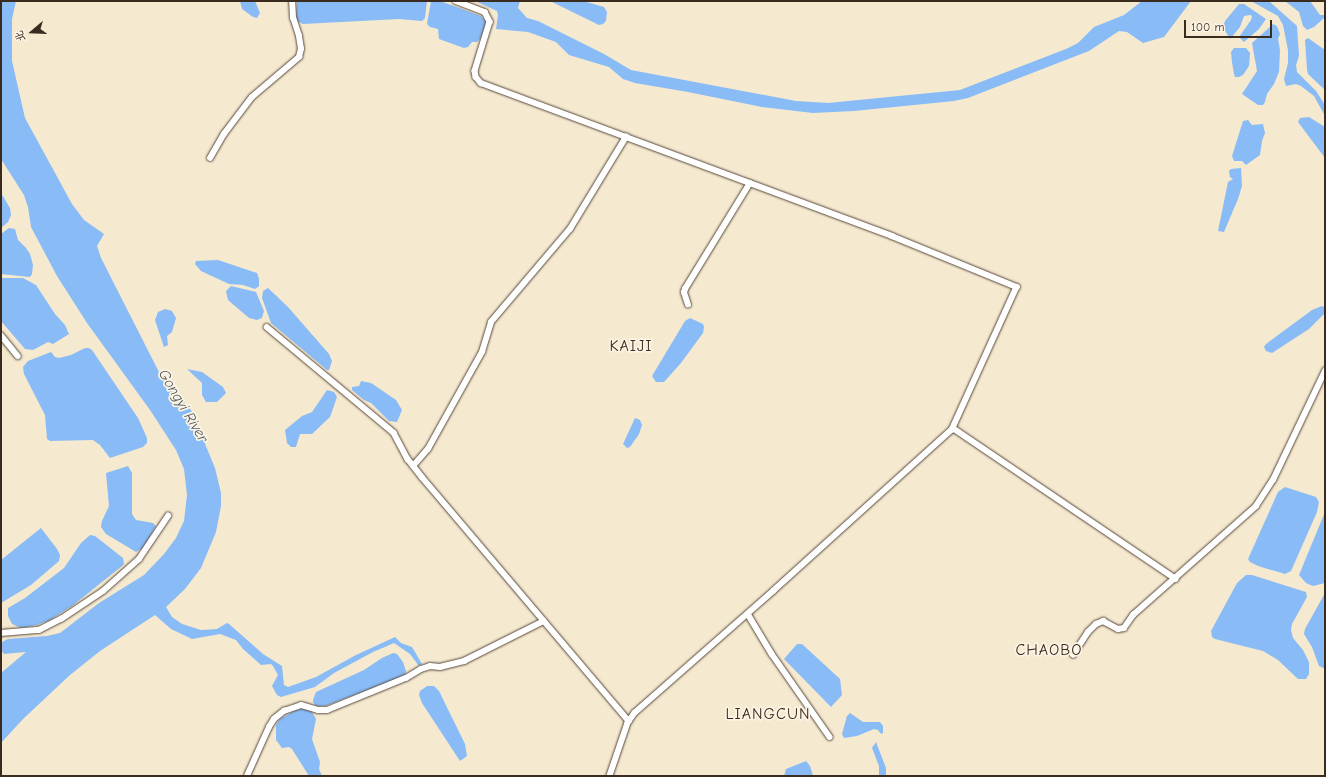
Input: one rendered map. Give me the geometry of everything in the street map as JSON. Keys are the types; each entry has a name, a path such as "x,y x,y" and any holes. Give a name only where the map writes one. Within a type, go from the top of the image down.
{"street":[{"path":"210,158 224,134 252,97 299,57 300,43 293,18 292,1"},
{"path":"456,1 485,12 490,22 475,71 476,77 480,82 892,236 1017,288 953,428 934,448 635,713 629,721 610,776"},
{"path":"413,466 428,449 482,352 491,322 570,229 626,137"},
{"path":"688,305 684,293 685,289 750,183"},
{"path":"267,327 394,433 413,466 629,721"},
{"path":"1,335 18,356"},
{"path":"1073,655 1094,625 1103,622 1118,630 1122,629 1133,615 1176,579 1202,553 1247,516 1261,500 1276,474 1325,371"},
{"path":"953,428 1176,579"},
{"path":"1,633 39,630 61,619 103,590 138,559 168,516"},
{"path":"748,614 772,654 830,737"},
{"path":"247,776 269,727 274,719 284,711 301,705 318,710 327,710 406,678 422,669 464,661 544,621"}],"water":[{"name":"Gongyi River","path":"1,1 16,1 12,19 12,61 25,118 72,204 84,220 104,234 97,246 101,258 161,376 191,410 215,468 221,493 221,506 216,532 201,568 185,589 166,607 172,617 182,624 201,630 217,629 227,623 229,624 263,654 282,666 284,685 288,687 316,677 356,655 395,637 401,643 412,647 422,664 419,666 410,654 394,643 373,652 334,673 315,687 281,697 277,695 272,686 278,675 273,666 271,664 261,665 243,649 236,640 220,634 192,639 171,629 155,615 100,651 70,675 23,719 1,743 1,673 26,652 4,654 1,650 2,642 8,639 47,636 60,633 99,603 144,575 164,554 176,538 184,521 187,495 184,469 176,450 150,410 87,323 57,276 31,227 28,207 24,195 1,159"},
{"path":"240,1 255,1 260,13 257,18 253,17 242,9"},
{"path":"297,1 427,1 425,18 422,21 399,19 303,24 297,21"},
{"path":"431,1 440,1 481,16 486,22 481,38 477,42 472,42 468,47 464,48 439,39 438,29 430,27 427,24"},
{"path":"475,1 520,1 518,8 527,18 538,21 604,54 631,70 796,101 828,103 960,90 1066,49 1078,43 1094,27 1124,15 1142,1 1191,1 1164,37 1143,43 1127,32 1119,31 1089,51 968,98 954,101 854,111 813,113 762,107 635,83 623,79 609,67 569,55 556,42 528,32 496,29 498,15 497,11"},
{"path":"550,1 583,1 604,7 607,12 606,21 599,25"},
{"path":"1251,1 1269,1 1297,26 1299,56 1296,65 1297,72 1316,91 1325,105 1325,116 1314,96 1301,86 1296,84 1286,86 1284,79 1288,63 1288,50 1283,25 1278,16"},
{"path":"1285,1 1310,1 1320,15 1324,15 1324,18 1314,27 1307,30 1303,26 1299,12"},
{"path":"1239,4 1244,4 1266,19 1259,29 1244,42 1239,37 1251,20 1252,16 1244,16 1240,27 1230,39 1223,27 1225,21"},
{"path":"1273,24 1277,26 1280,34 1278,39 1280,50 1279,72 1274,84 1267,94 1265,102 1263,105 1258,105 1242,94 1257,71 1252,43"},
{"path":"1308,38 1325,50 1325,90 1308,74 1305,40"},
{"path":"1234,48 1246,48 1250,53 1249,66 1243,75 1239,77 1235,77 1234,74 1231,52"},
{"path":"1309,117 1325,127 1325,158 1298,122 1300,118"},
{"path":"1248,120 1252,125 1263,124 1265,133 1260,155 1246,165 1242,161 1234,161 1232,156 1243,121"},
{"path":"1241,168 1242,186 1238,199 1224,232 1218,231 1228,182 1233,179 1230,177 1229,171 1231,169"},
{"path":"1,193 10,208 11,215 8,222 1,228"},
{"path":"9,228 15,229 18,240 30,254 33,265 32,274 30,277 1,274 1,234"},
{"path":"218,260 257,273 259,286 255,289 243,285 229,284 201,271 195,264 196,261"},
{"path":"1,278 23,278 36,285 55,314 65,325 69,334 53,344 48,342 33,350 25,349 1,321"},
{"path":"231,286 256,292 264,311 262,318 257,320 249,318 228,300 226,291"},
{"path":"268,288 288,307 329,354 332,361 329,370 327,370 271,323 262,298 263,291"},
{"path":"1322,306 1325,308 1325,313 1309,329 1272,353 1266,351 1264,347 1266,344 1312,310"},
{"path":"165,309 172,311 176,318 172,332 167,336 168,345 164,347 155,320 158,312"},
{"path":"690,318 703,324 703,333 681,363 664,382 656,382 652,376 685,321"},
{"path":"85,348 92,350 138,418 147,438 147,443 143,447 110,458 100,445 93,440 50,441 47,439 45,415 24,374 23,367 28,361 51,352 55,357 59,358 71,355"},
{"path":"187,369 202,372 223,387 226,393 217,402 206,402 202,395 202,383"},
{"path":"361,381 371,383 396,400 402,410 397,422 389,421 371,403 364,400 352,390 352,387 359,386"},
{"path":"327,390 334,392 337,397 330,417 312,434 300,434 296,447 291,447 287,443 285,430 302,416 312,412"},
{"path":"635,418 640,420 642,425 639,434 630,447 627,448 623,444"},
{"path":"128,466 132,473 132,514 136,520 153,523 156,526 143,548 136,552 106,534 101,527 102,521 109,506 106,473"},
{"path":"1285,487 1316,497 1319,502 1317,512 1291,571 1285,574 1258,566 1250,562 1248,559 1278,492"},
{"path":"1325,512 1325,583 1313,586 1306,583 1299,575"},
{"path":"41,528 57,549 60,555 59,561 31,585 1,603 1,560"},
{"path":"90,535 95,536 123,558 124,564 72,606 50,620 37,625 21,628 12,624 8,616 8,608 25,598 64,568 81,543"},
{"path":"1246,575 1252,575 1306,592 1307,597 1292,624 1291,630 1293,638 1303,650 1309,662 1309,674 1306,679 1298,679 1278,660 1263,651 1212,637 1211,631 1237,583"},
{"path":"1325,593 1325,668 1323,668 1319,666 1312,647 1304,634 1305,629"},
{"path":"797,644 802,644 840,679 842,695 831,707 784,659"},
{"path":"393,653 397,654 403,662 406,671 405,676 325,706 316,706 313,702 316,692 364,670 382,658"},
{"path":"427,686 434,686 439,691 465,744 467,756 460,761 422,703 419,695 420,691"},
{"path":"299,708 311,710 316,719 312,739 320,762 319,769 322,776 309,776 292,749 289,747 282,748 276,740 276,725 280,719"},
{"path":"850,713 863,722 880,722 883,726 883,733 881,734 878,730 874,729 857,736 844,738 842,734 847,716"},
{"path":"876,742 886,768 886,776 879,776 879,766 872,748"},
{"path":"806,761 810,766 813,776 784,776 786,769"}],"district":[{"name":"KAIJI","path":"631,346"},
{"name":"CHAOBO","path":"1049,650"},
{"name":"LIANGCUN","path":"768,714"}]}
